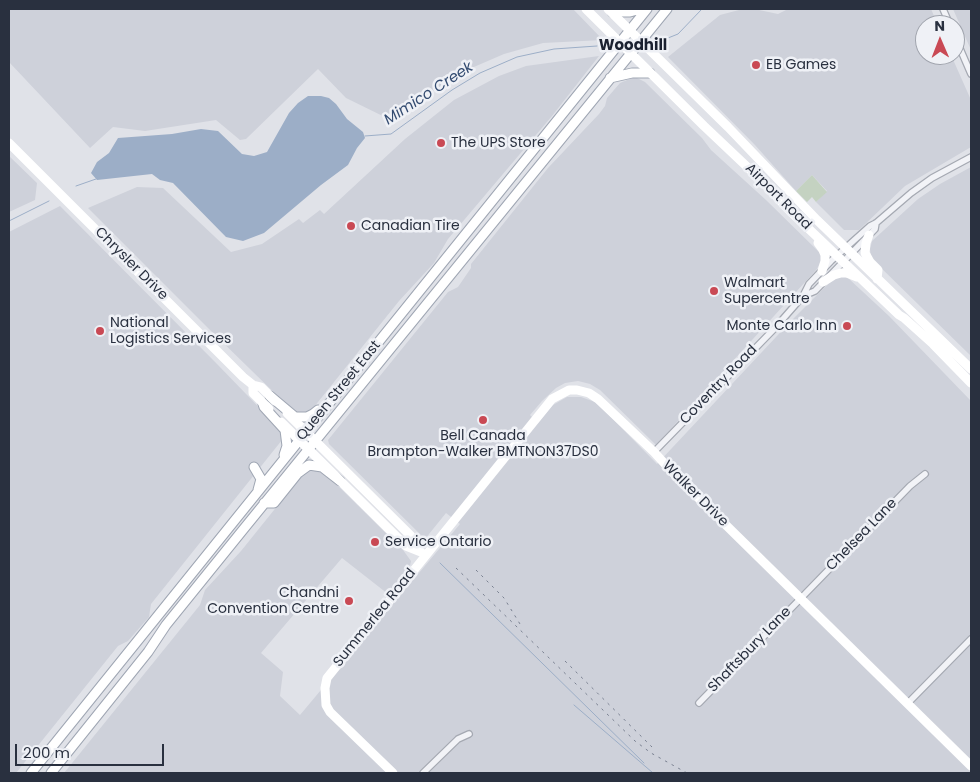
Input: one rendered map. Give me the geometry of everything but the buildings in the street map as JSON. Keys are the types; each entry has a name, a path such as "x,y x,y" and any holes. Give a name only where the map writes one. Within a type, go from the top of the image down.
{"main road":[{"name":"Airport Road","path":"586,9 762,180 810,230 899,316 904,318 933,344 971,383"},
{"path":"610,11 630,12 641,9"},
{"name":"Queen Street East","path":"31,773 647,9"},
{"name":"Queen Street East","path":"51,773 264,503 667,9"},
{"name":"Airport Road","path":"610,11 728,127 877,279 971,369"},
{"path":"610,78 632,73 650,73"},
{"name":"Chrysler Drive","path":"9,143 218,354 242,377 253,385 261,387 306,431 413,538 421,553"},
{"path":"810,230 812,237 825,255 822,271"},
{"path":"869,235 865,253 878,270 877,279"},
{"path":"823,282 834,274 843,273 850,274 864,282"},
{"name":"Chrysler Drive","path":"253,385 253,393 340,481"},
{"name":"Walker Drive","path":"421,553 552,399 569,390 589,393 598,398 654,452 675,475 971,766"},
{"path":"270,396 292,415 303,418 314,414 332,393 337,392"},
{"path":"258,491 261,479 254,467 272,473 286,450 286,436 283,426 263,404"},
{"path":"264,503 274,503 301,469 309,465 322,467 340,481 406,546 421,553"},
{"name":"Summerlea Road","path":"394,773 330,712 326,705 325,688 334,668 421,553"}],"street":[{"path":"965,60 971,74"},
{"path":"849,251 870,226 911,193 932,178 971,157"},
{"path":"849,251 875,229 876,223"},
{"name":"Coventry Road","path":"654,452 775,328 803,296 809,284 822,271 849,251"},
{"name":"Coventry Road","path":"803,296 815,291 840,259"},
{"name":"Chelsea Lane","path":"801,598 910,486 925,474"},
{"name":"Shaftsbury Lane","path":"699,703 801,598"},
{"path":"908,703 971,639"},
{"path":"423,773 458,739 469,734"}],"shaded area":[{"path":"9,9 573,9 603,40 543,43 504,54 460,73 430,93 395,122 346,98 318,69 246,139 240,140 216,120 145,131 113,127 90,148 9,62"},
{"path":"788,9 931,9 934,15 915,15 915,65 955,65 971,100 971,147 905,186 859,230 844,230 816,202 827,191 812,175 796,191 755,145 668,57 720,15 739,10 759,10 778,14"},
{"path":"953,9 971,9 971,50 965,36 965,15 956,15"},
{"path":"599,56 552,116 448,239 434,263 399,301 310,412 305,414 293,411 88,208 137,187 163,188 231,252 262,244 299,219 303,223 320,210 324,214 405,139 454,100 499,76 526,66"},
{"path":"632,78 645,82 702,138 711,150 818,251 821,255 821,261 817,269 656,445 600,390 590,384 578,381 565,383 556,388 530,415 538,423 553,405 567,397 581,397 595,402 657,464 832,280 842,276 848,278 889,316 971,401 971,773 64,773 200,605 205,590 241,551 303,474 311,469 323,471 403,550 411,561 410,566 388,594 342,558 261,653 283,672 280,696 300,715 460,524 446,513 425,539 329,444 328,440 448,292 458,287 471,268 471,264 548,168 599,114 605,106 607,98 620,83"},
{"path":"9,156 37,183 35,200 9,212"},
{"path":"971,167 971,356 875,262 871,257 870,249 872,241 918,199"},
{"path":"60,206 279,428 282,440 151,604 149,617 128,641 118,646 16,773 9,773 9,232"}],"green space":[{"path":"812,175 827,192 816,202 812,197 807,202 796,191"}],"water":[{"path":"308,96 329,98 347,119 363,132 365,138 348,165 264,233 243,241 226,237 173,183 160,180 152,174 97,180 91,173 97,162 109,153 118,138 172,134 201,129 218,131 242,154 254,156 267,152 289,113"}],"waterway":[{"name":"Mimico Creek","path":"668,38 678,34 702,9"},
{"name":"Mimico Creek","path":"365,136 391,134 452,90 480,73 517,57 554,49 597,46"},
{"name":"Mimico Creek","path":"76,186 96,179"},
{"name":"Mimico Creek","path":"9,221 49,201"},
{"path":"440,563 644,763"},
{"path":"574,705 653,773"}],"railway":[{"path":"456,568 635,741 651,753 687,773"},
{"path":"476,570 504,598 520,624"},
{"path":"565,661 652,747"}],"place":[{"name":"EB Games","path":"756,65"},
{"name":"The UPS Store","path":"441,143"},
{"name":"Canadian Tire","path":"351,226"},
{"name":"Walmart Supercentre","path":"714,291"},
{"name":"Monte Carlo Inn","path":"847,326"},
{"name":"National Logistics Services","path":"100,331"},
{"name":"Bell Canada Brampton-Walker BMTNON37DS0","path":"483,420"},
{"name":"Service Ontario","path":"375,542"},
{"name":"Chandni Convention Centre","path":"349,601"}],"district":[{"name":"Woodhill","path":"633,46"}]}
